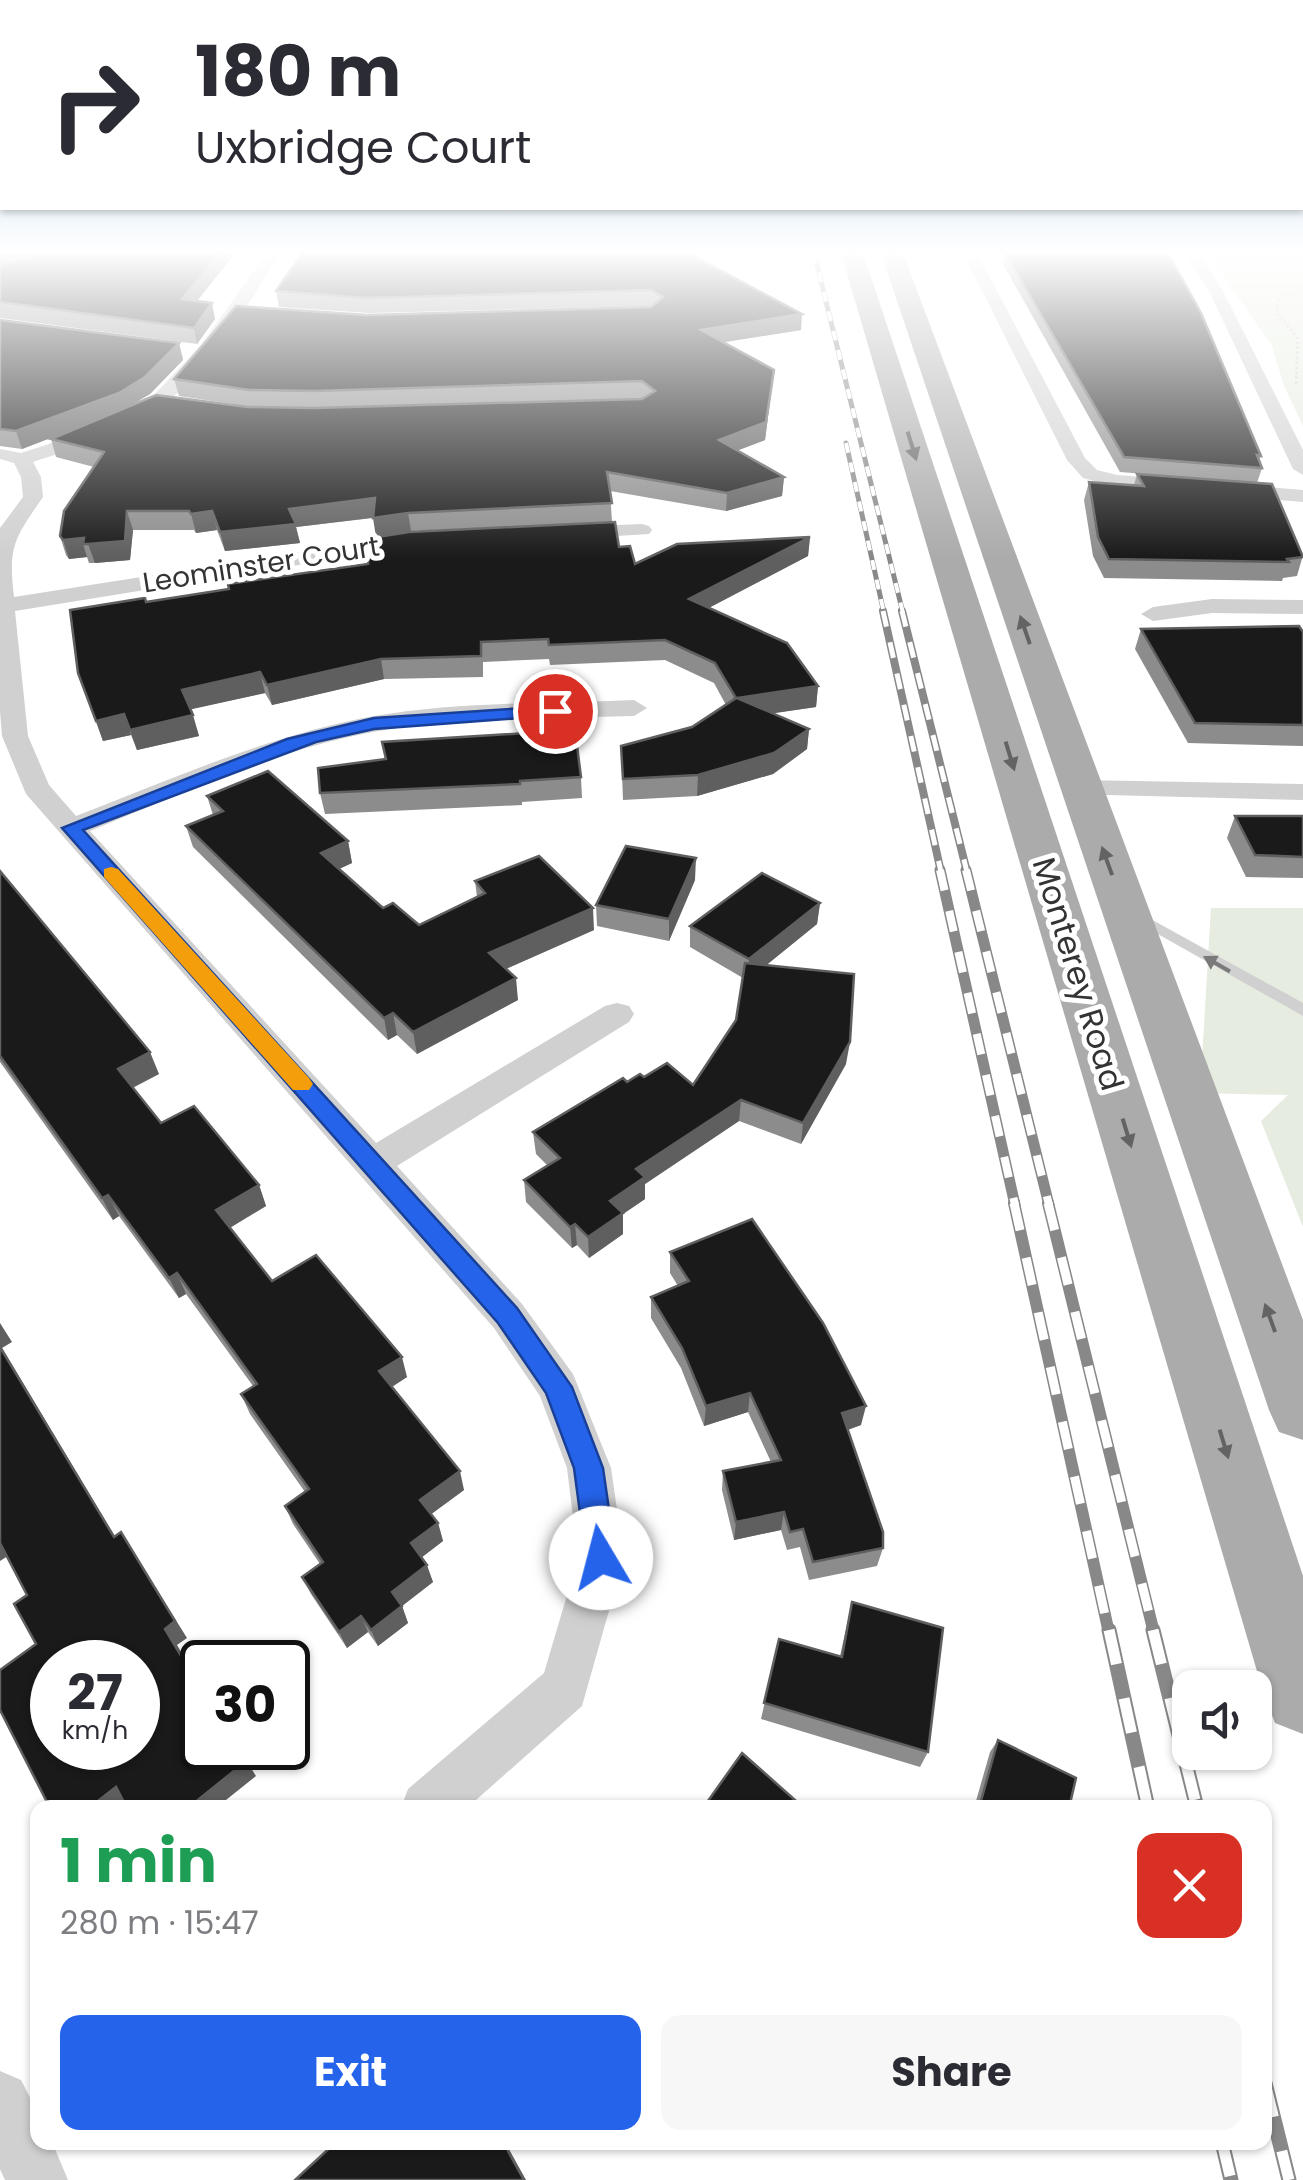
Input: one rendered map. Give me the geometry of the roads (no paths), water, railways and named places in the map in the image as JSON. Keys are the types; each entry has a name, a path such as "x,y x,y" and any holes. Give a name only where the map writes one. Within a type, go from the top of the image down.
{"main road":[{"name":"Monterey Road","path":"884,355 1303,1695"},
{"name":"Monterey Road","path":"928,355 1303,1410"}],"street":[{"path":"0,453 22,459 54,450 166,404 191,355"},
{"path":"1026,355 1077,460 1090,474 1116,481 1303,496"},
{"path":"1247,355 1303,469"},
{"path":"22,459 31,477 34,496 4,537 1,582 14,736 36,788 508,1316 558,1387 589,1468 601,1558 564,1688 436,1800"},
{"path":"545,534 642,530"},
{"name":"Leominster Court","path":"1,582 430,540"},
{"path":"1153,614 1212,606 1303,607"},
{"path":"71,828 287,744 374,724 634,708"},
{"path":"1080,788 1303,792"},
{"path":"373,1163 617,1014"},
{"path":"0,2101 35,2159"}],"lane":[{"path":"1124,909 1303,1010"}],"railway":[{"path":"839,355 903,613"},
{"path":"846,443 884,613"},
{"path":"883,611 941,872"},
{"path":"902,611 967,872"},
{"path":"940,870 1015,1205"},
{"path":"966,870 1049,1205"},
{"path":"1014,1203 1109,1633"},
{"path":"1048,1203 1154,1633"},
{"path":"1109,1630 1146,1800"},
{"path":"1153,1630 1195,1800"},
{"path":"1272,2111 1289,2180"},
{"path":"1224,2150 1231,2180"}]}
